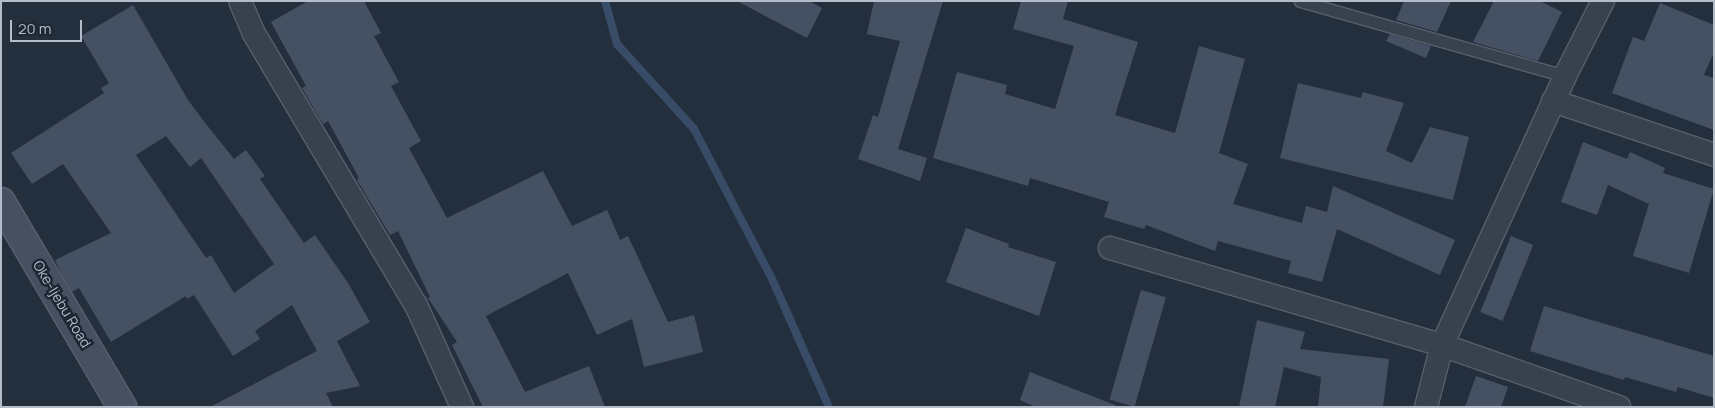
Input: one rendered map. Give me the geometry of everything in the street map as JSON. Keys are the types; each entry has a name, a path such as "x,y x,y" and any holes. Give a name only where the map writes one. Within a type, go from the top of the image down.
{"main road":[{"name":"Oke-Ijebu Road","path":"1,202 122,407"}],"street":[{"path":"240,1 253,32 416,305 462,407"},
{"path":"1426,407 1442,344 1553,101 1603,1"},
{"path":"1553,101 1714,155"},
{"path":"1110,248 1442,344 1619,407"}],"lane":[{"path":"1300,1 1565,76"}],"building":[{"path":"308,1 364,1 381,33 374,36 399,82 391,86 421,141 409,148 447,218 543,171 572,226 607,210 620,240 628,236 668,322 694,315 703,352 644,367 632,319 597,335 568,273 486,316 525,392 589,366 605,407 483,407 452,345 457,342 428,298 430,297 398,231 390,235 357,180 359,178 328,121 323,124 302,88 306,86 271,22"},
{"path":"737,1 809,1 822,8 807,38"},
{"path":"874,1 943,1 898,149 927,158 920,181 858,159 873,115 878,117 900,41 867,34"},
{"path":"1021,1 1068,1 1063,19 1138,42 1115,115 1175,133 1199,46 1245,59 1219,153 1248,164 1233,204 1302,223 1306,206 1327,212 1333,186 1455,240 1440,275 1337,229 1322,282 1288,273 1291,261 1218,241 1215,251 1146,225 1144,229 1104,217 1109,202 1030,178 1028,186 933,158 957,72 1007,85 1005,94 1055,109 1074,46 1013,29"},
{"path":"1404,1 1451,1 1437,32 1396,20"},
{"path":"1494,1 1540,1 1562,12 1538,61 1473,42"},
{"path":"1660,3 1714,25 1714,52 1704,75 1714,78 1714,130 1612,93 1633,37 1644,41"},
{"path":"133,5 188,100 206,124 234,159 246,150 265,176 260,179 304,243 315,235 348,283 370,322 337,341 360,386 326,393 333,407 210,407 317,351 292,305 255,331 260,339 233,356 194,295 187,299 186,296 111,342 79,288 72,292 55,260 111,233 63,164 32,184 11,153 104,93 101,88 109,83 81,36","holes":["166,136 190,167 201,158 274,264 234,293 211,255 206,258 136,155"]},
{"path":"1390,34 1431,46 1426,58 1386,41"},
{"path":"1298,83 1361,98 1363,92 1404,103 1386,151 1412,163 1430,127 1469,137 1453,200 1280,158"},
{"path":"1583,142 1627,159 1630,152 1665,168 1663,173 1714,189 1689,273 1633,256 1649,204 1608,185 1597,215 1561,202"},
{"path":"966,228 1009,244 1008,247 1056,262 1039,316 946,282"},
{"path":"1511,236 1533,245 1503,321 1480,312"},
{"path":"1141,290 1166,297 1135,407 1110,400"},
{"path":"1544,306 1714,356 1714,398 1678,387 1676,392 1625,377 1624,380 1530,351"},
{"path":"1257,320 1305,332 1300,349 1389,359 1383,407 1318,407 1321,377 1284,367 1275,407 1239,407"},
{"path":"1030,372 1115,405 1115,407 1036,407 1020,400"},
{"path":"1476,376 1508,387 1501,407 1465,407"}],"waterway":[{"path":"605,1 617,44 694,129 772,279 829,407"}]}
